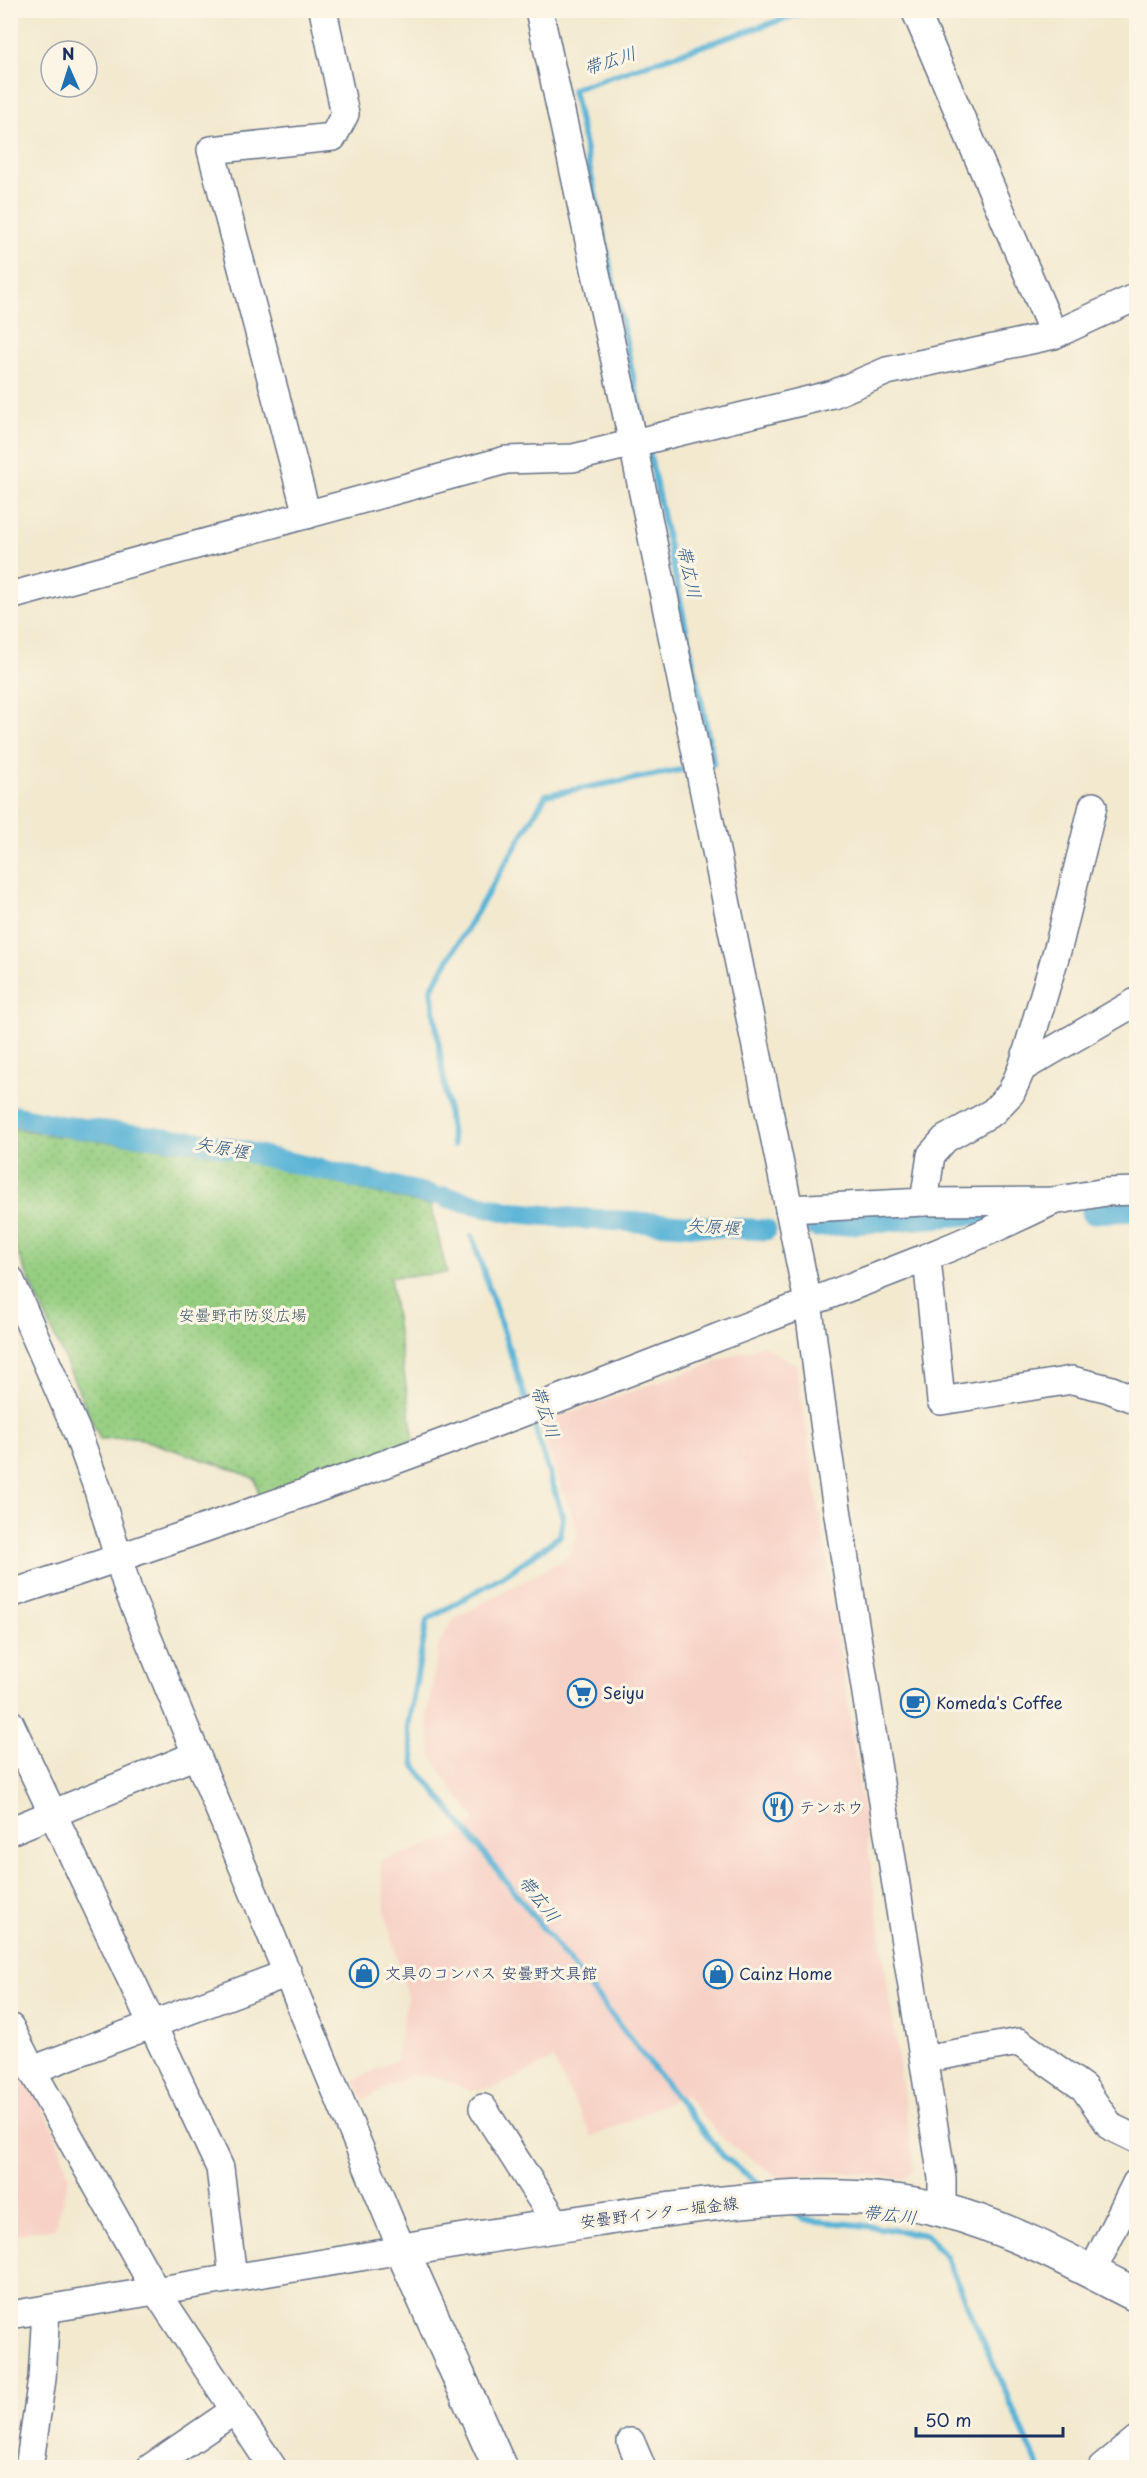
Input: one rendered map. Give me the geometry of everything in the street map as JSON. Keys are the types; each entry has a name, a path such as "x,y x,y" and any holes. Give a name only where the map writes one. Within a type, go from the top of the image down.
{"main road":[{"name":"安曇野インター堀金線","path":"402,2250 679,2208 796,2198 852,2198 904,2203 942,2210 1033,2242 1137,2295"},
{"path":"402,2250 500,2468"}],"street":[{"path":"307,515 211,150 333,137 345,114 323,10"},
{"path":"539,10 633,444 808,1302 827,1445 942,2178 942,2210"},
{"path":"915,10 1054,335"},
{"path":"10,596 506,460 573,458 833,394 887,371 1054,335 1137,297"},
{"path":"924,1202 931,1155 945,1139 993,1112 1011,1093 1022,1068 1059,944 1093,806"},
{"path":"1022,1068 1137,1002"},
{"path":"789,1209 924,1202 1053,1201 1106,1192 1137,1191"},
{"path":"10,1594 118,1558 528,1412 808,1302 927,1258 1005,1225 1053,1201"},
{"path":"927,1258 941,1401 1072,1380 1109,1389 1137,1400"},
{"path":"10,1279 77,1432 98,1490 128,1590 402,2250 10,2315"},
{"path":"10,1723 54,1812 220,2168 233,2278"},
{"path":"10,1831 196,1755"},
{"path":"32,2070 288,1973"},
{"path":"10,2027 156,2290 273,2468"},
{"path":"924,2060 1019,2042 1084,2088 1111,2127 1137,2139"},
{"path":"483,2108 558,2226"},
{"path":"1092,2272 1137,2183"},
{"path":"28,2468 42,2379 46,2309"},
{"path":"150,2468 235,2410"},
{"path":"1102,2468 1137,2439"},
{"path":"630,2442 642,2468"}],"shaded area":[{"path":"763,1345 796,1365 827,1560 914,2169 904,2179 848,2172 780,2178 724,2140 685,2095 592,2137 553,2059 495,2088 470,2091 443,2079 412,2074 363,2100 354,2080 396,2060 407,1997 386,1917 380,1861 456,1836 476,1819 451,1788 432,1757 427,1714 440,1641 454,1619 568,1557 578,1533 539,1424"},
{"path":"10,2045 54,2130 69,2176 55,2228 11,2235"}],"green space":[{"name":"安曇野市防災広場","path":"10,1127 50,1135 214,1154 431,1206 447,1273 390,1277 414,1442 260,1499 255,1479 234,1470 135,1437 100,1439 11,1238"}],"waterway":[{"name":"帯広川","path":"645,433 573,89 811,10"},
{"name":"帯広川","path":"648,446 711,749 713,764 704,766"},
{"name":"帯広川","path":"453,1145 431,989 546,795 691,768"},
{"name":"矢原堰","path":"10,1115 62,1126 207,1143 431,1195"},
{"name":"矢原堰","path":"445,1197 510,1212 766,1230"},
{"name":"矢原堰","path":"1091,1213 1136,1211"},
{"name":"矢原堰","path":"816,1227 982,1214"},
{"name":"帯広川","path":"472,1236 527,1403"},
{"name":"帯広川","path":"531,1415 563,1518 560,1536 508,1573 427,1620 408,1726 415,1766 723,2156 763,2187"},
{"name":"帯広川","path":"792,2211 805,2220 927,2235 946,2257 1039,2468"}],"place":[{"name":"Seiyu","path":"582,1693"},
{"name":"Komeda's Coffee","path":"915,1703"},
{"name":"テンホウ","path":"778,1807"},
{"name":"文具のコンパス 安曇野文具館","path":"364,1973"},
{"name":"Cainz Home","path":"718,1974"}]}
